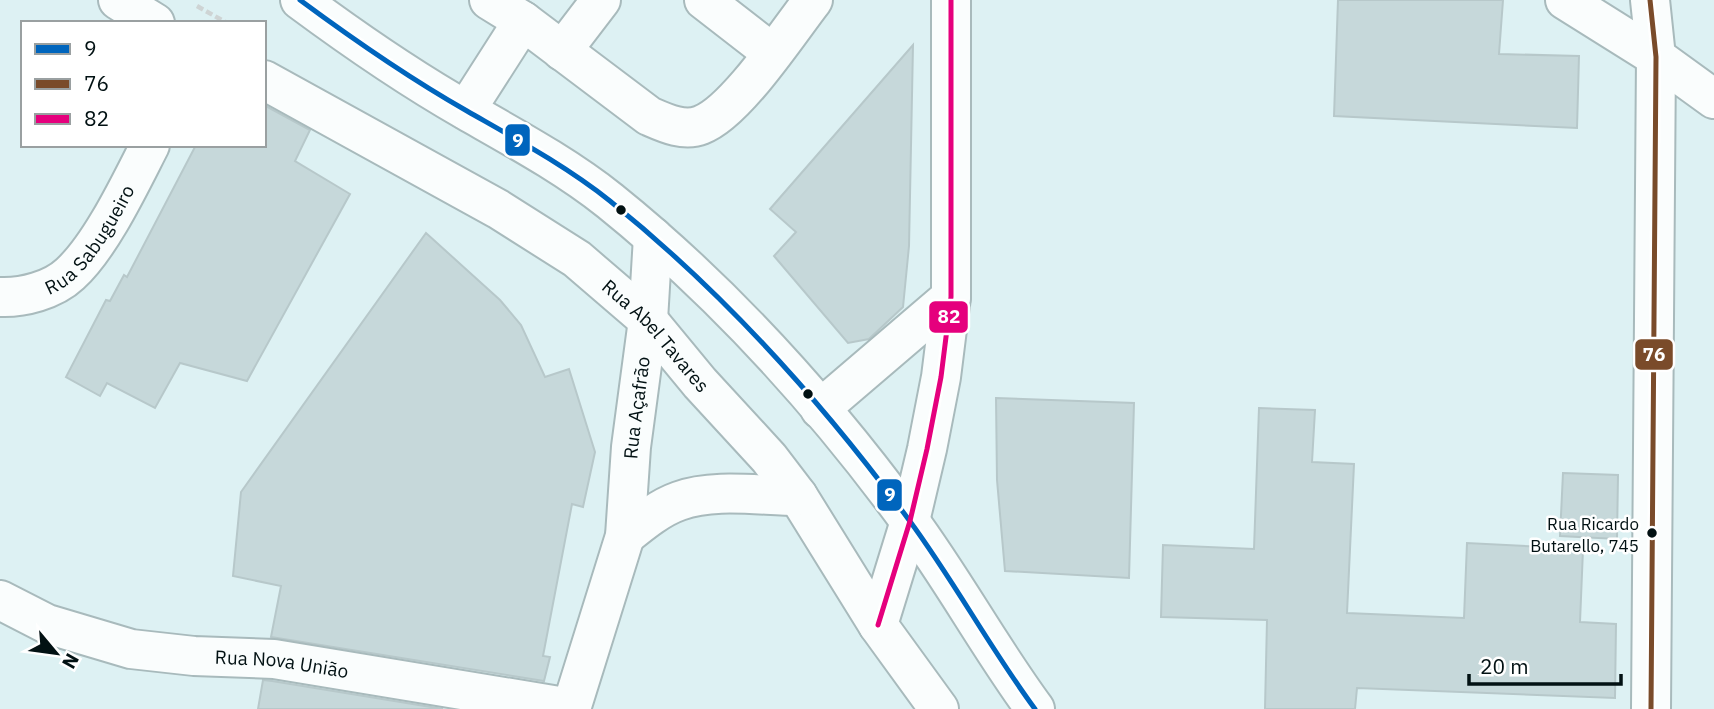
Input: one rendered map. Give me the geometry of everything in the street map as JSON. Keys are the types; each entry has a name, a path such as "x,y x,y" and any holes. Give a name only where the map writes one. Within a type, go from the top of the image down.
{"street":[{"path":"118,0 152,21"},
{"path":"300,0 363,46 568,171 653,237 769,351 820,409 910,521 992,651 1035,709"},
{"path":"489,0 523,22 649,116 672,127 700,126 725,111 813,0"},
{"path":"562,51 601,0"},
{"path":"704,0 771,52"},
{"path":"878,625 910,521 941,377 951,297 951,0"},
{"path":"1565,0 1656,57 1714,99"},
{"path":"1650,0 1656,57 1651,709"},
{"path":"466,110 523,22"},
{"name":"Rua Abel Tavares","path":"266,80 509,216 577,259 648,320 700,383 769,458 797,496 878,625 939,709"},
{"name":"Rua Sabugueiro","path":"0,297 42,291 70,274 102,233 149,147"},
{"name":"Rua Açafrão","path":"571,709 625,536 631,447 648,320 653,237"},
{"path":"820,409 951,297"},
{"path":"625,536 645,519 680,500 733,495 797,496"},
{"name":"Rua Nova União","path":"0,600 47,624 131,649 194,656 274,659 571,709"}],"path":[{"path":"187,0 224,21"}],"building":[{"path":"1338,0 1503,0 1499,54 1579,56 1577,128 1334,116"},
{"path":"913,45 909,246 903,307 869,339 848,343 774,256 796,232 770,209"},
{"path":"266,106 310,130 295,161 350,194 247,381 180,363 155,408 107,383 100,396 66,377 106,300 110,301 124,275 127,277 195,147 266,147"},
{"path":"426,233 500,300 521,325 545,377 569,369 595,452 583,507 572,504 543,656 550,657 544,681 271,637 281,586 233,576 241,492"},
{"path":"996,398 1134,403 1129,578 1005,571 997,480"},
{"path":"1259,408 1315,410 1312,462 1354,464 1347,613 1464,618 1467,543 1583,549 1580,622 1616,624 1615,698 1357,688 1355,709 1265,709 1267,620 1161,617 1163,545 1254,549"},
{"path":"1563,473 1618,475 1617,539 1560,536"},
{"path":"263,680 272,681 443,709 258,709"}],"transit line":[{"name":"9","path":"300,0 403,72 576,176 652,236 732,311 806,392 876,476 925,543 1035,709"},
{"name":"82","path":"878,625 910,521 927,449 941,377 951,297 951,0"},
{"name":"76","path":"1650,0 1656,57 1651,709"}],"place":[{"name":"Rua Ricardo Butarello, 745","path":"1652,533"}]}
